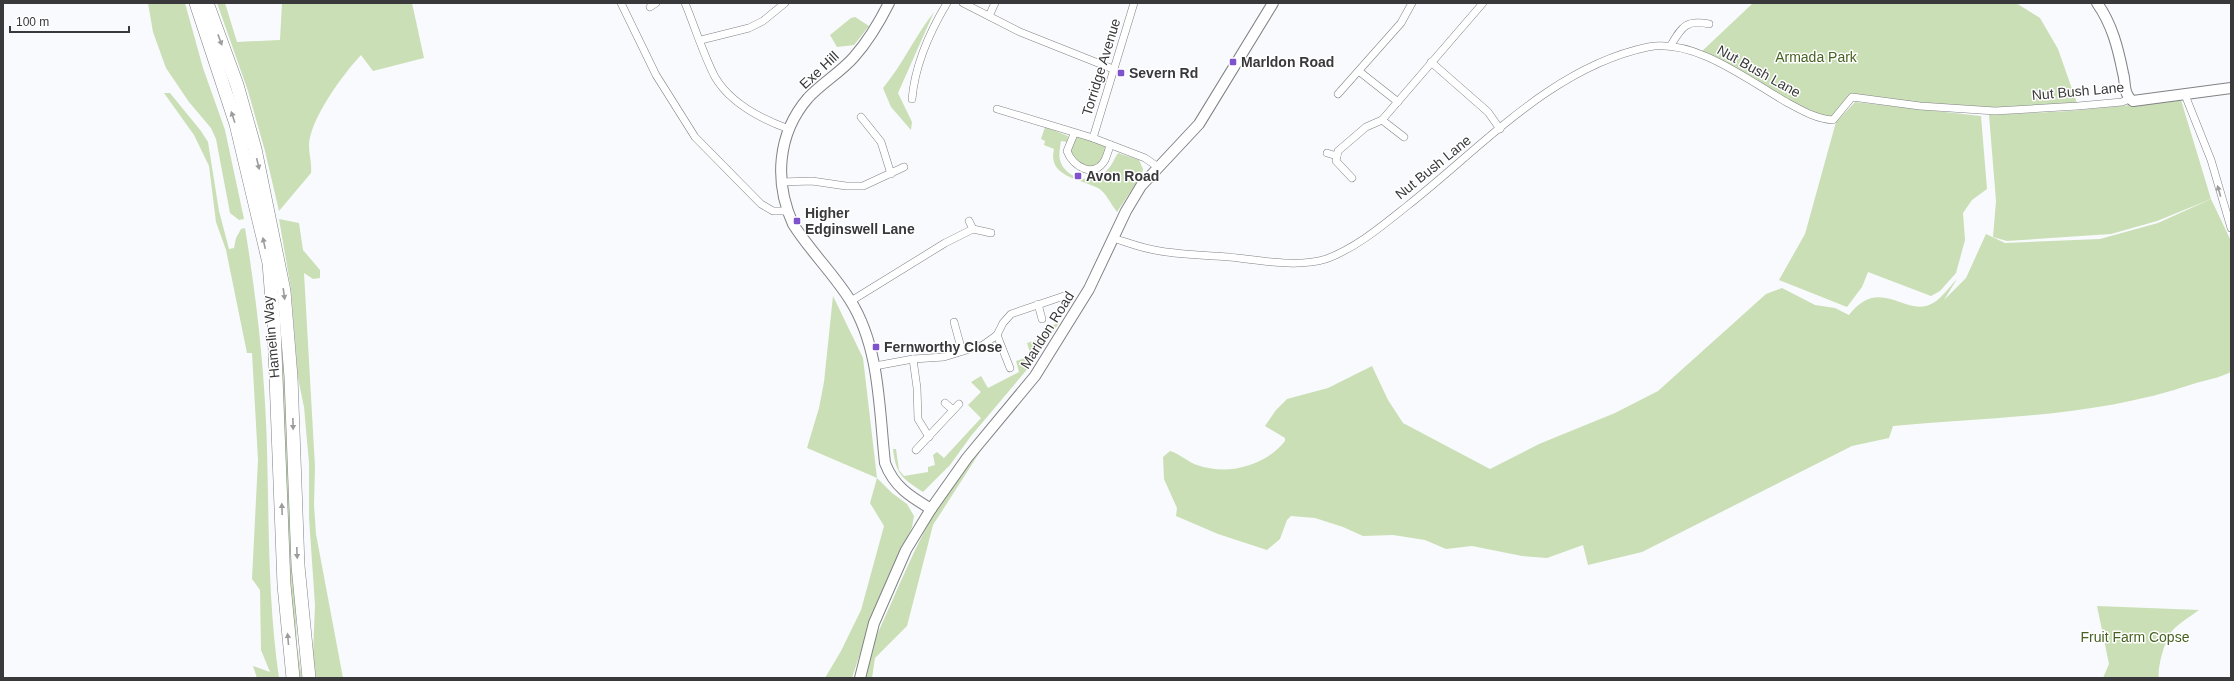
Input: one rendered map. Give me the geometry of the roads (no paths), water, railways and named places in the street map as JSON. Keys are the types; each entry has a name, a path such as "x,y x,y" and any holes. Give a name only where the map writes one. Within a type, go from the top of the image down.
{"highway":[{"name":"Hamelin Way","path":"196,3 236,124 269,263 275,333 284,585 293,678"},
{"name":"Hamelin Way","path":"207,3 237,85 255,149 284,291 291,377 298,566 309,678"}],"street":[{"path":"622,3 656,75 695,137 761,204 773,211 787,212 800,235 829,269 851,301 863,329 875,366 885,463 890,476 897,486 931,509"},
{"path":"685,3 716,78 737,103 768,122 789,129"},
{"path":"701,40 749,28 763,21 785,3"},
{"name":"Exe Hill","path":"787,212 781,182 780,166 789,129 807,99 853,58 866,42 877,28 889,3"},
{"path":"905,92 912,96 914,77 922,52 947,3"},
{"path":"988,16 995,3"},
{"name":"Torridge Avenue","path":"1093,138 1134,3"},
{"name":"Marldon Road","path":"860,678 874,623 906,550 931,509 971,452 1035,376 1089,289 1126,211 1141,186 1199,124 1272,3"},
{"path":"1338,94 1360,72 1401,23 1412,3"},
{"path":"1352,178 1336,161 1338,152 1366,127 1382,120 1483,3"},
{"path":"2097,3 2105,14 2114,35 2124,73 2126,94 2130,99"},
{"path":"967,4 1020,32 1113,69"},
{"path":"1671,45 1682,27 1696,21 1709,24"},
{"name":"Nut Bush Lane","path":"1113,238 1160,251 1298,263 1324,259 1342,252 1375,232 1529,105 1607,59 1649,47 1671,45 1699,54 1733,70 1773,94 1822,120 1833,120 1852,97 1920,106 1995,111 2122,102 2130,99 2133,101 2231,88"},
{"path":"1431,62 1488,112 1500,129"},
{"path":"1360,72 1398,102"},
{"path":"2185,95 2211,160 2231,228"},
{"path":"998,109 1074,134 1093,138 1145,158 1158,167"},
{"path":"861,117 881,142 891,174"},
{"path":"1382,120 1404,137"},
{"path":"1074,134 1067,151 1074,164 1086,170 1094,169 1100,166 1110,145"},
{"path":"1327,153 1337,156"},
{"path":"781,182 812,181 846,186 863,186 904,167"},
{"path":"969,221 973,229"},
{"path":"851,301 945,243 973,229 991,233"},
{"path":"875,366 913,358 944,357 984,345 997,335 1003,323 1011,314 1064,296"},
{"path":"1038,304 1042,320"},
{"path":"954,322 962,351"},
{"path":"997,335 1010,368"},
{"path":"913,358 917,388 918,419 929,437"},
{"path":"945,403 954,410"},
{"path":"916,450 959,404"}],"place":[{"name":"Marldon Road","path":"1233,62"},
{"name":"Severn Rd","path":"1121,73"},
{"name":"Avon Road","path":"1078,176"},
{"name":"Higher Edginswell Lane","path":"797,221"},
{"name":"Fernworthy Close","path":"876,347"}],"park label":[{"name":"Armada Park","path":"1816,57"},
{"name":"Fruit Farm Copse","path":"2135,637"}]}
